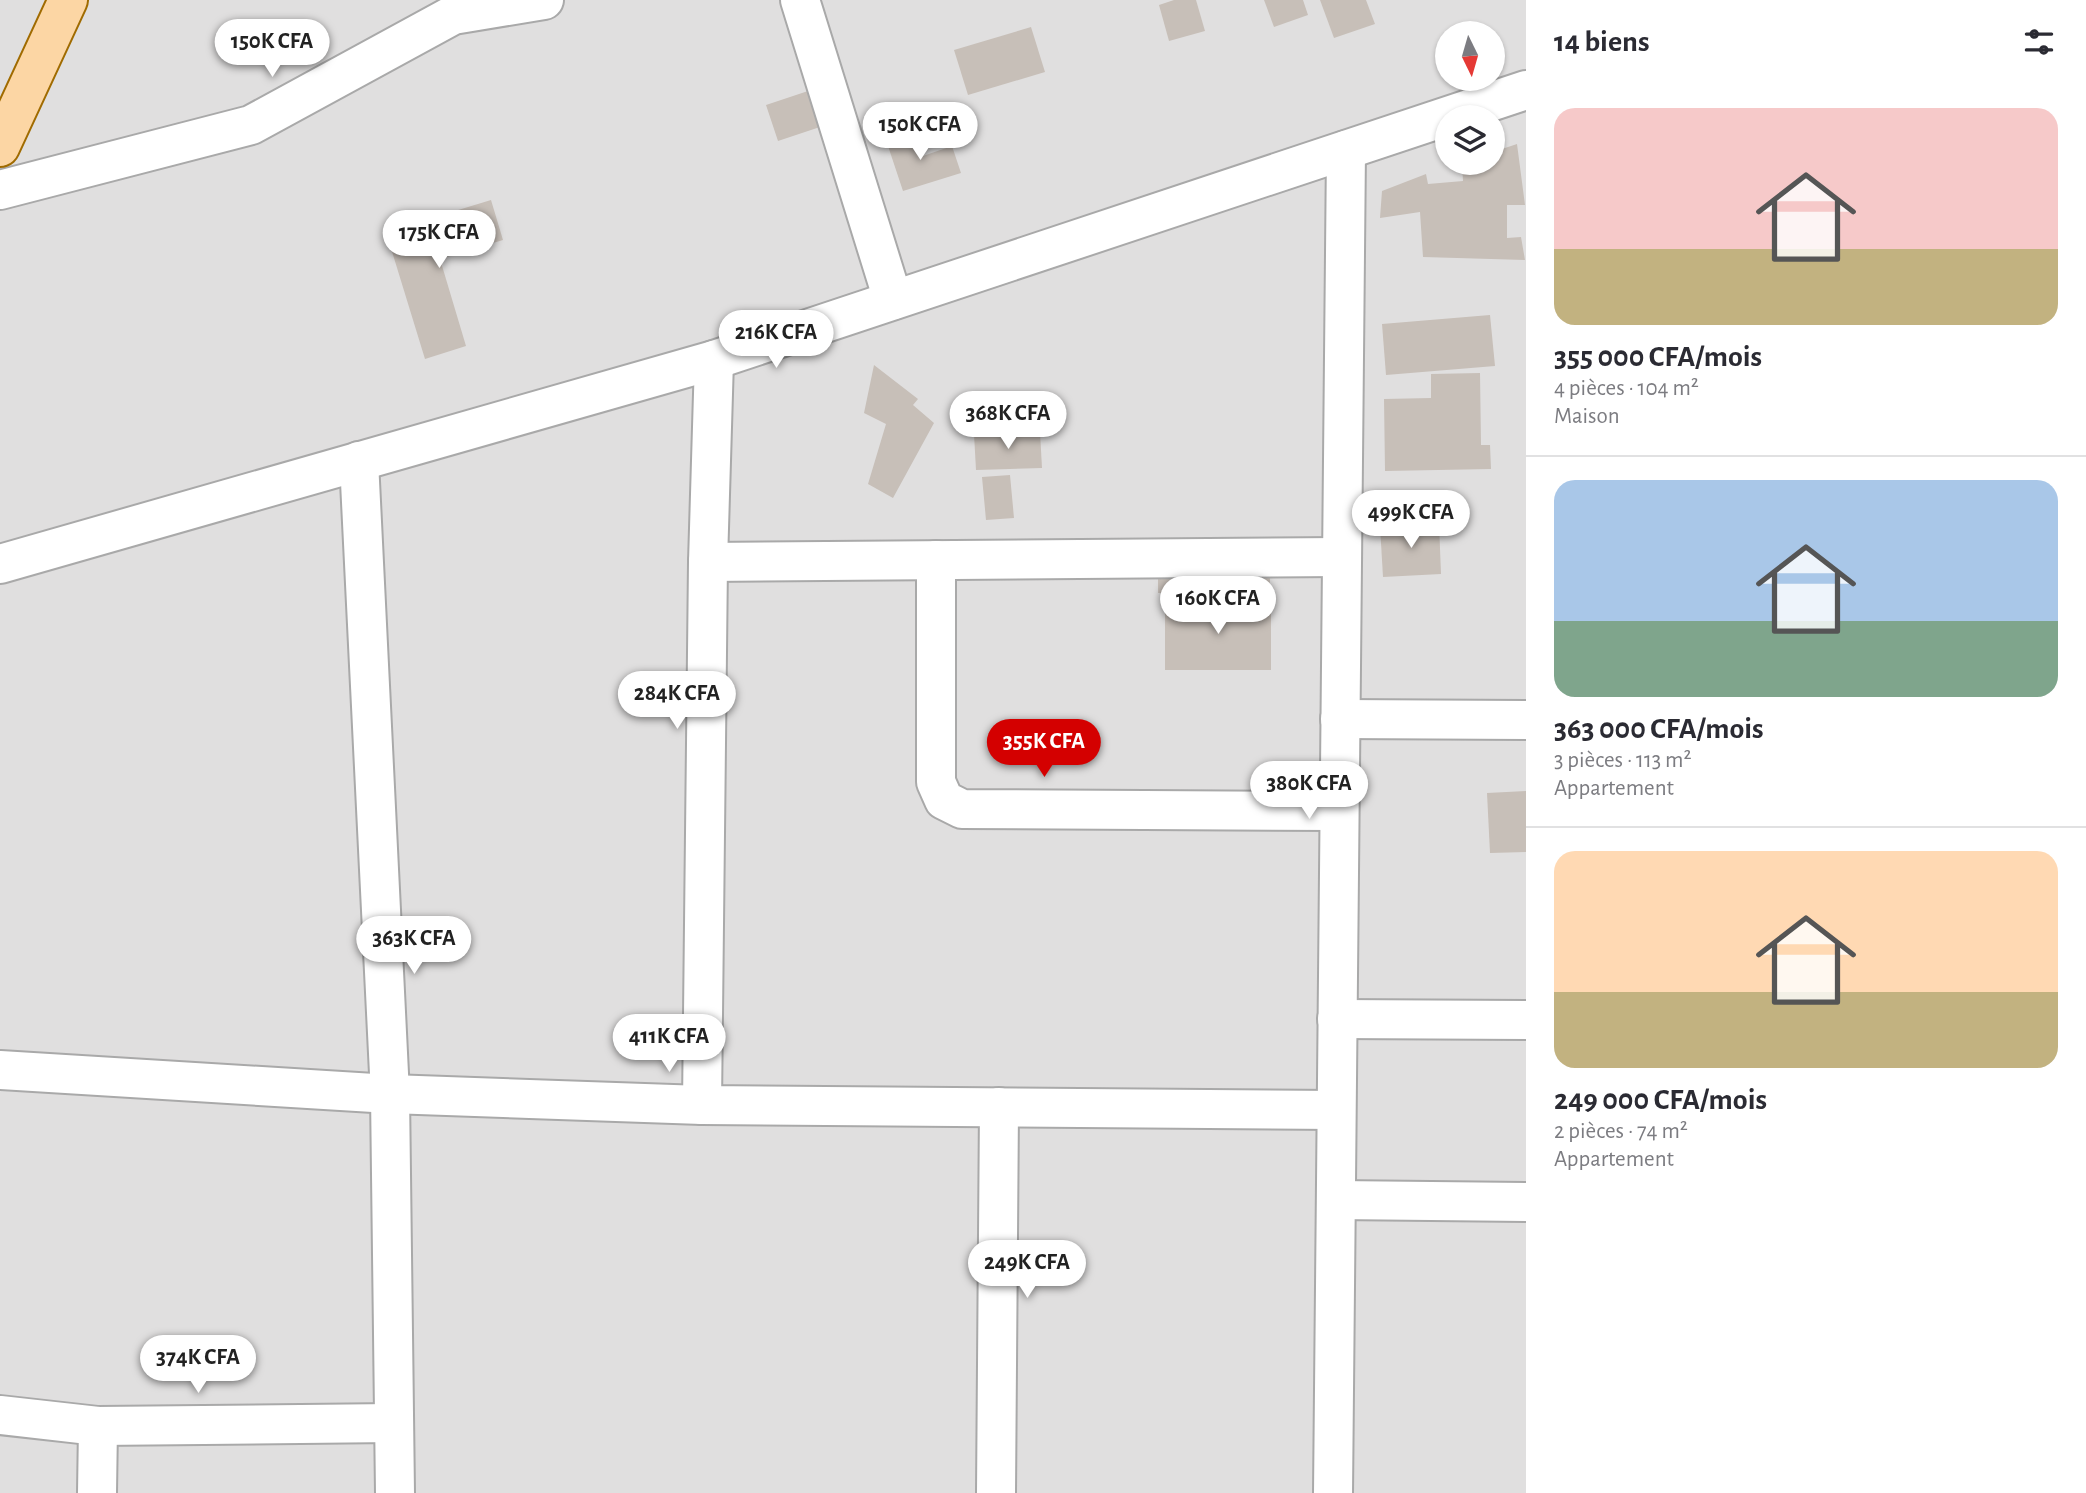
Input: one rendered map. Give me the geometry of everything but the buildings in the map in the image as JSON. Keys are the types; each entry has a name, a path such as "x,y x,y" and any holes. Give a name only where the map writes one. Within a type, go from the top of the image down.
{"main road":[{"path":"0,147 68,0"}],"street":[{"path":"0,190 251,125 451,7 544,0"},
{"path":"800,0 893,300"},
{"path":"0,564 714,359 1526,90"},
{"path":"1333,1493 1346,150"},
{"path":"702,1105 708,562 714,359"},
{"path":"359,461 390,1094 395,1493"},
{"path":"708,562 1341,557"},
{"path":"936,560 936,782 944,800 962,809 1339,811"},
{"path":"1340,719 1526,720"},
{"path":"1337,1019 1526,1020"},
{"path":"0,1070 390,1094 702,1105 1336,1110"},
{"path":"996,1493 999,1107"},
{"path":"1336,1200 1526,1202"},
{"path":"0,1415 98,1426 394,1423"},
{"path":"97,1493 98,1426"}],"shaded area":[{"path":"0,0 1526,0 1526,1493 0,1493"}]}
